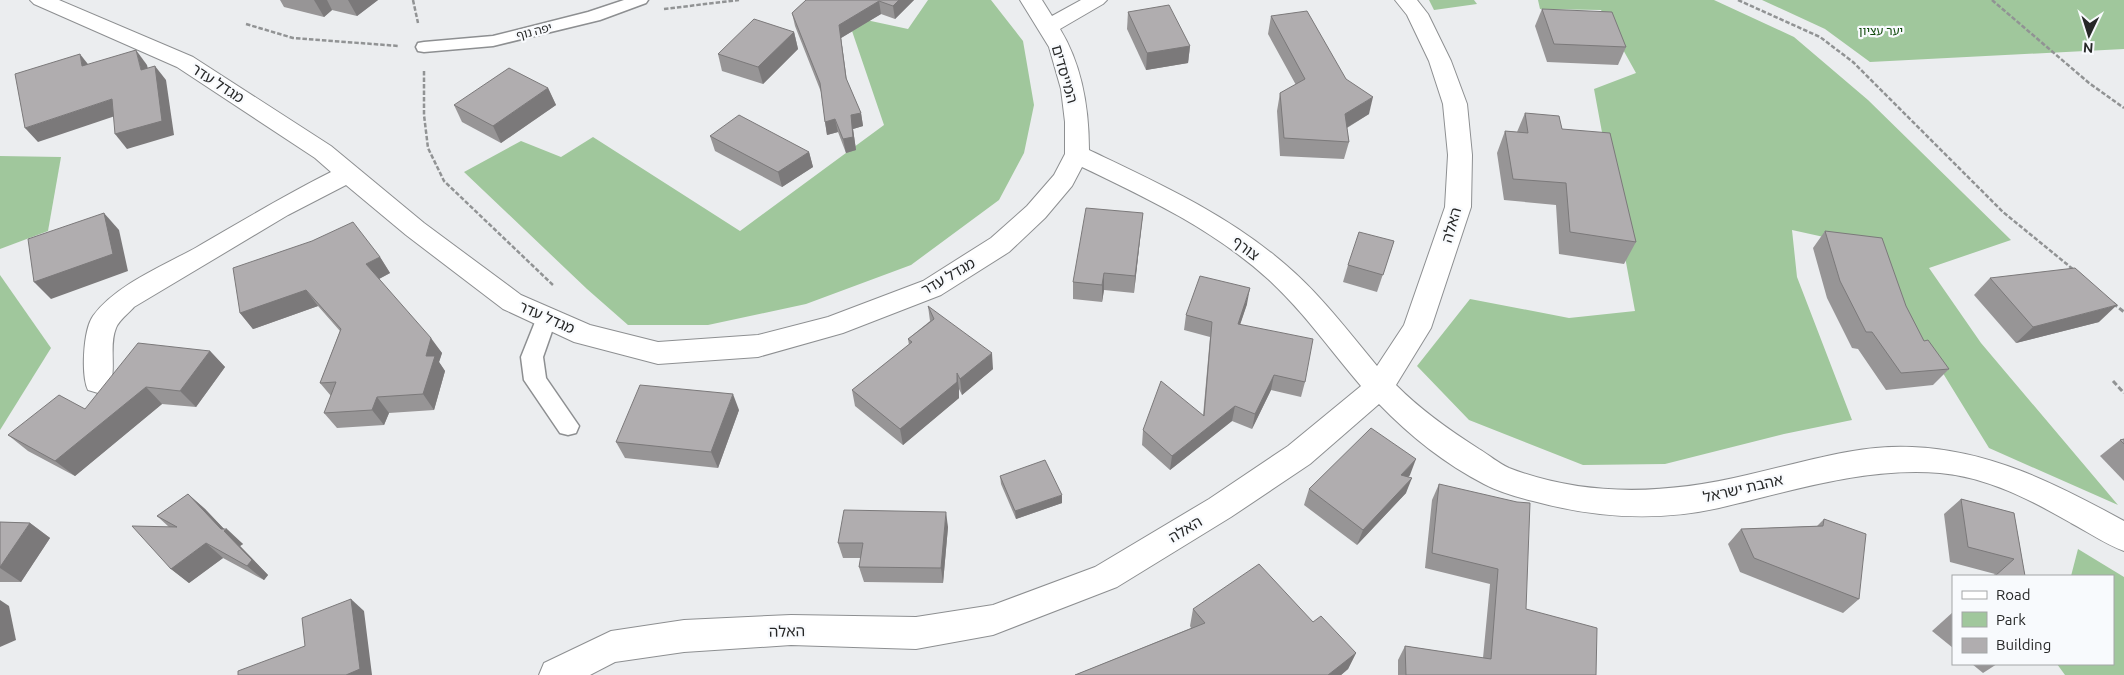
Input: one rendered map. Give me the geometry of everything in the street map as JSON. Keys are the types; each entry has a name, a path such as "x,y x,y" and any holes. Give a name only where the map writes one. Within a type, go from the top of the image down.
{"street":[{"name":"מגדל עדר","path":"40,0 185,62 323,152 415,229 512,302 584,334 658,353 758,346 833,326 932,288 1000,245 1036,212 1063,180 1077,154"},
{"name":"המייסדים","path":"1031,0 1060,47 1072,89 1077,122 1077,154"},
{"path":"1048,26 1096,0"},
{"name":"האלה","path":"556,675 611,647 684,636 791,630 916,633 993,620 1114,572 1220,508 1299,455 1379,387 1417,328 1458,207 1460,155 1455,104 1440,61 1417,14 1406,0"},
{"name":"צורף","path":"1077,154 1190,210 1237,240 1278,273 1346,347 1379,387"},
{"path":"98,382 99,346 103,323 125,300 279,209 348,173"},
{"name":"אהבת ישראל","path":"1379,387 1446,445 1500,478 1575,500 1630,504 1684,501 1839,466 1893,460 1944,461 2008,478 2078,511 2124,536"}],"lane":[{"name":"יפה נוף","path":"424,48 493,41 594,16 640,0"},
{"path":"547,317 532,357 535,380 568,426"}],"path":[{"path":"1738,0 1820,37 1853,62 2004,212 2075,271"},
{"path":"1992,0 2027,27 2096,89 2124,108"},
{"path":"246,24 293,38 424,48 424,116 428,148 444,181 556,288"},
{"path":"2110,300 2124,312"},
{"path":"2113,381 2124,394"}],"green space":[{"path":"928,0 991,0 1023,41 1034,105 1024,153 999,200 911,265 806,304 708,325 628,325 587,289 464,172 521,141 561,157 593,137 740,231 884,125 852,31 857,18 908,29"},
{"path":"1429,0 1474,0 1477,4 1434,10"},
{"path":"1538,0 1714,0 1794,37 1868,100 2011,240 1929,268 1981,343 2118,505 1989,448 1909,318 1883,250 1792,230 1797,277 1852,420 1784,434 1665,464 1583,465 1469,420 1417,366 1470,299 1569,318 1635,311 1594,89 1636,73 1601,10 1540,9"},
{"name":"יער עציון","path":"1762,0 2124,0 2124,49 1870,62 1825,29"},
{"path":"0,156 61,157 48,231 0,249"},
{"path":"0,275 51,348 0,430"},
{"path":"2078,549 2124,577 2124,675 2065,675 2058,665 2114,665 2114,575 2071,575"}],"building":[{"path":"806,0 899,0 893,6 879,1 839,25 846,78 861,113 851,115 853,137 843,139 835,119 825,122 820,83 792,13"},
{"path":"1169,5 1190,46 1147,53 1128,12"},
{"path":"1542,9 1612,12 1626,47 1554,44"},
{"path":"1307,11 1346,79 1373,97 1345,114 1349,142 1284,138 1280,93 1305,79 1271,16"},
{"path":"754,19 794,32 758,67 718,54"},
{"path":"136,50 141,70 155,66 162,121 115,134 112,99 25,128 15,74 80,54 82,66"},
{"path":"509,68 548,88 493,126 454,105"},
{"path":"1525,113 1559,116 1562,129 1610,133 1636,242 1570,232 1566,183 1513,179 1505,131 1528,133"},
{"path":"739,115 809,152 778,172 710,136"},
{"path":"1086,208 1143,213 1135,276 1104,273 1102,285 1073,282"},
{"path":"104,213 113,254 34,282 28,239"},
{"path":"353,222 380,257 366,264 431,338 426,356 435,356 423,394 377,397 372,410 324,413 336,382 320,383 341,329 306,290 240,313 233,268 312,241"},
{"path":"1825,231 1882,238 1906,306 1924,341 1928,340 1949,369 1901,373 1872,332 1866,332 1840,281"},
{"path":"1359,232 1394,241 1383,275 1348,265"},
{"path":"2075,268 2117,305 2033,327 1990,278"},
{"path":"1200,276 1250,288 1238,324 1313,339 1305,382 1274,375 1255,414 1235,406 1172,456 1143,430 1161,381 1204,416 1212,322 1186,315"},
{"path":"928,306 992,353 960,379 957,373 957,382 900,429 852,390 912,342 908,339 934,319"},
{"path":"138,343 210,351 180,391 146,387 55,461 8,435 59,395 85,409"},
{"path":"640,385 733,394 711,452 616,442"},
{"path":"1371,428 1416,459 1401,475 1412,478 1363,530 1309,489"},
{"path":"1045,460 1062,495 1015,511 1000,476"},
{"path":"1439,484 1517,502 1530,503 1526,609 1597,628 1596,675 1406,675 1405,646 1491,659 1498,569 1432,553"},
{"path":"188,494 221,529 227,529 224,531 252,560 247,566 206,543 171,569 132,526 177,527 157,516"},
{"path":"1961,499 2014,513 2025,575 1996,575 2014,559 1968,547"},
{"path":"844,510 946,512 941,568 859,567 863,543 838,543"},
{"path":"1824,519 1866,534 1859,599 1754,558 1741,529 1823,526"},
{"path":"0,522 30,523 0,567"},
{"path":"1259,564 1313,622 1321,616 1356,653 1328,675 1075,675 1205,623 1193,609"},
{"path":"351,599 360,669 346,675 238,675 238,671 305,646 302,618"}]}
